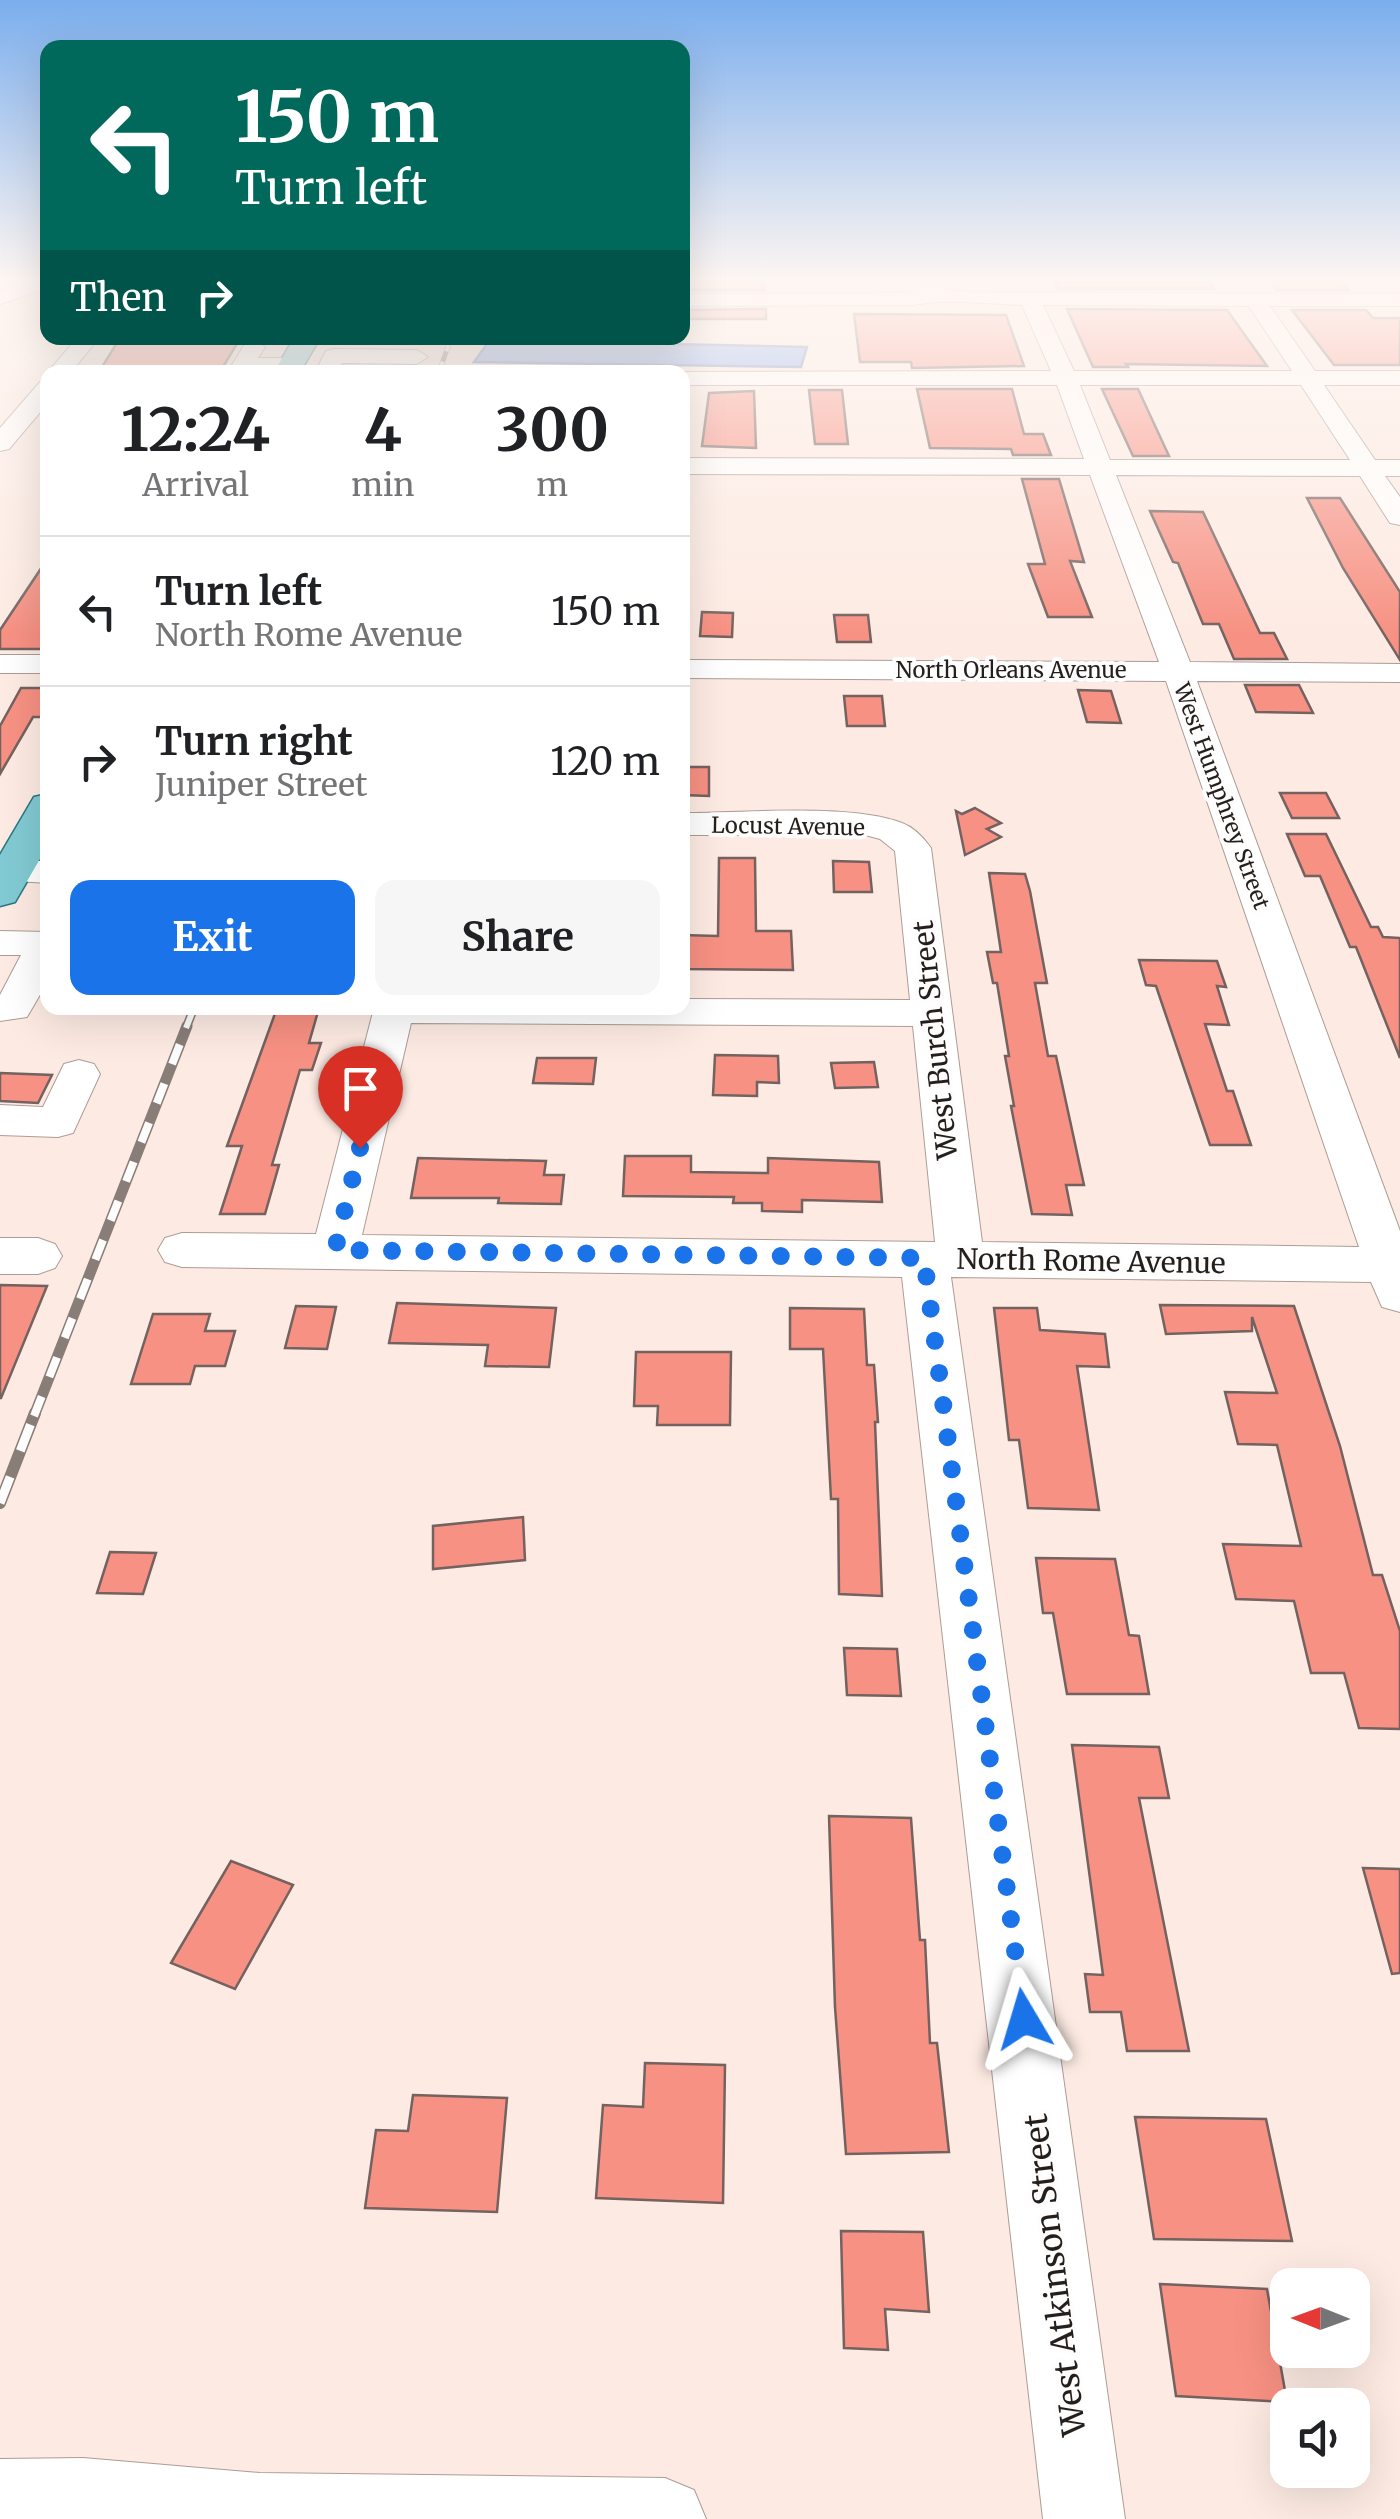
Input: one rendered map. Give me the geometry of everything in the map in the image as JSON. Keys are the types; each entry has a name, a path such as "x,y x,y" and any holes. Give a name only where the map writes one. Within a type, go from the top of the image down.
{"main road":[{"path":"15,874 40,822"}],"street":[{"path":"0,445 38,400"},
{"name":"West Humphrey Street","path":"1074,400 1178,671 1396,1276"},
{"path":"1324,400 1400,516"},
{"path":"0,445 32,450"},
{"path":"690,466 1400,468"},
{"path":"0,664 40,664"},
{"name":"North Orleans Avenue","path":"690,669 1400,673"},
{"name":"Locust Avenue","path":"690,824 865,824 894,831"},
{"name":"West Burch Street","path":"894,831 914,848 932,1013 942,1258"},
{"path":"0,943 40,944"},
{"path":"3,1021 40,956"},
{"path":"690,1011 932,1013"},
{"path":"335,1250 393,1015"},
{"path":"0,1120 58,1122 79,1074"},
{"name":"North Rome Avenue","path":"182,1250 942,1258 1396,1276"},
{"name":"West Atkinson Street","path":"942,1258 995,1794 1084,2519"},
{"path":"0,2500 83,2499 259,2516 665,2519"}],"building":[{"path":"708,400 754,400 756,448 702,446"},
{"path":"810,400 843,400 848,444 815,444"},
{"path":"919,400 1015,400 1024,434 1043,434 1051,455 1013,455 1011,449 930,448"},
{"path":"1107,400 1143,400 1169,456 1133,456"},
{"path":"1022,479 1059,479 1084,562 1070,561 1092,617 1048,617 1028,564 1045,564"},
{"path":"1307,498 1340,498 1400,592 1400,660 1343,568"},
{"path":"1150,511 1203,512 1260,633 1274,633 1287,659 1234,659 1219,624 1203,624 1178,563 1173,562"},
{"path":"40,570 40,649 0,649 0,630"},
{"path":"702,612 733,613 732,637 700,636"},
{"path":"834,615 868,615 871,642 837,642"},
{"path":"1245,685 1299,685 1313,713 1256,712"},
{"path":"21,688 40,688 40,717 33,717 0,774 0,726"},
{"path":"1078,690 1111,691 1121,723 1087,722"},
{"path":"844,696 882,696 885,726 847,726"},
{"path":"690,767 709,767 709,796 690,795"},
{"path":"1280,793 1326,793 1339,818 1292,818"},
{"path":"975,808 1001,823 987,829 1001,837 965,855 956,811 962,814"},
{"path":"1287,834 1326,834 1371,927 1378,927 1383,937 1400,938 1400,1058 1356,947 1350,947 1320,876 1305,876"},
{"path":"719,858 755,858 756,931 791,931 793,970 690,969 690,935 718,936"},
{"path":"833,861 869,862 872,892 834,892"},
{"path":"989,873 1025,874 1030,891 1047,983 1035,983 1048,1056 1056,1056 1084,1185 1066,1185 1072,1215 1032,1214 1011,1106 1005,1056 1009,1056 997,983 993,983 987,952 1001,952"},
{"path":"1139,960 1217,961 1226,987 1217,986 1229,1025 1205,1024 1227,1091 1233,1091 1251,1145 1210,1145 1156,986 1146,985"},
{"path":"274,1015 317,1015 309,1043 321,1043 312,1070 300,1070 272,1165 279,1165 265,1214 220,1214 242,1146 227,1146"},
{"path":"715,1055 778,1056 779,1083 757,1082 757,1096 713,1095"},
{"path":"537,1058 596,1058 593,1084 533,1083"},
{"path":"874,1062 878,1087 835,1088 831,1063"},
{"path":"0,1073 52,1075 38,1103 0,1101"},
{"path":"625,1156 691,1156 691,1172 768,1173 768,1158 879,1162 882,1202 802,1200 802,1212 762,1211 762,1203 733,1203 734,1197 623,1196"},
{"path":"418,1158 546,1161 544,1175 564,1175 561,1204 498,1203 499,1198 411,1198"},
{"path":"0,1285 47,1286 1,1398 0,1398"},
{"path":"397,1303 556,1308 549,1367 485,1366 488,1345 389,1343"},
{"path":"1160,1305 1294,1306 1340,1446 1373,1575 1382,1575 1400,1631 1400,1729 1359,1728 1344,1673 1311,1673 1294,1601 1236,1599 1223,1544 1301,1546 1277,1445 1238,1444 1225,1392 1277,1393 1252,1317 1252,1331 1166,1334"},
{"path":"296,1306 336,1307 327,1349 285,1348"},
{"path":"790,1308 864,1309 867,1365 874,1365 878,1422 882,1596 839,1594 838,1499 831,1499 823,1349 790,1349"},
{"path":"994,1308 1037,1308 1040,1330 1105,1334 1109,1367 1077,1366 1099,1510 1028,1508 1019,1440 1009,1440"},
{"path":"153,1314 210,1314 205,1331 235,1331 225,1366 195,1366 190,1384 131,1384"},
{"path":"636,1352 731,1352 730,1425 657,1425 658,1406 634,1406"},
{"path":"523,1517 525,1560 433,1569 433,1526"},
{"path":"110,1552 156,1553 143,1594 97,1593"},
{"path":"1036,1558 1115,1559 1129,1635 1139,1636 1149,1694 1067,1694 1053,1613 1043,1613"},
{"path":"844,1648 897,1649 901,1696 847,1695"},
{"path":"1072,1745 1159,1747 1169,1798 1139,1798 1189,2051 1127,2051 1121,2012 1090,2012 1085,1974 1103,1975"},
{"path":"829,1816 911,1818 920,1940 925,1940 930,2043 937,2043 949,2152 846,2154 835,2007"},
{"path":"231,1861 293,1885 235,1989 171,1963"},
{"path":"1363,1868 1400,1869 1400,1973 1392,1974"},
{"path":"645,2063 725,2065 723,2203 596,2198 603,2105 643,2107"},
{"path":"413,2095 507,2098 497,2212 365,2208 376,2130 408,2131"},
{"path":"1135,2117 1266,2119 1292,2241 1154,2239"},
{"path":"841,2231 923,2232 929,2312 885,2309 888,2350 844,2348"},
{"path":"1160,2284 1267,2289 1270,2368 1281,2368 1285,2388 1270,2388 1270,2401 1176,2396"}],"railway":[{"path":"186,1028 191,1015"},
{"path":"34,1416 187,1026"},
{"path":"0,1503 35,1413"}],"route":[{"path":"360,1148 335,1250 924,1258 1024,2019"}]}
